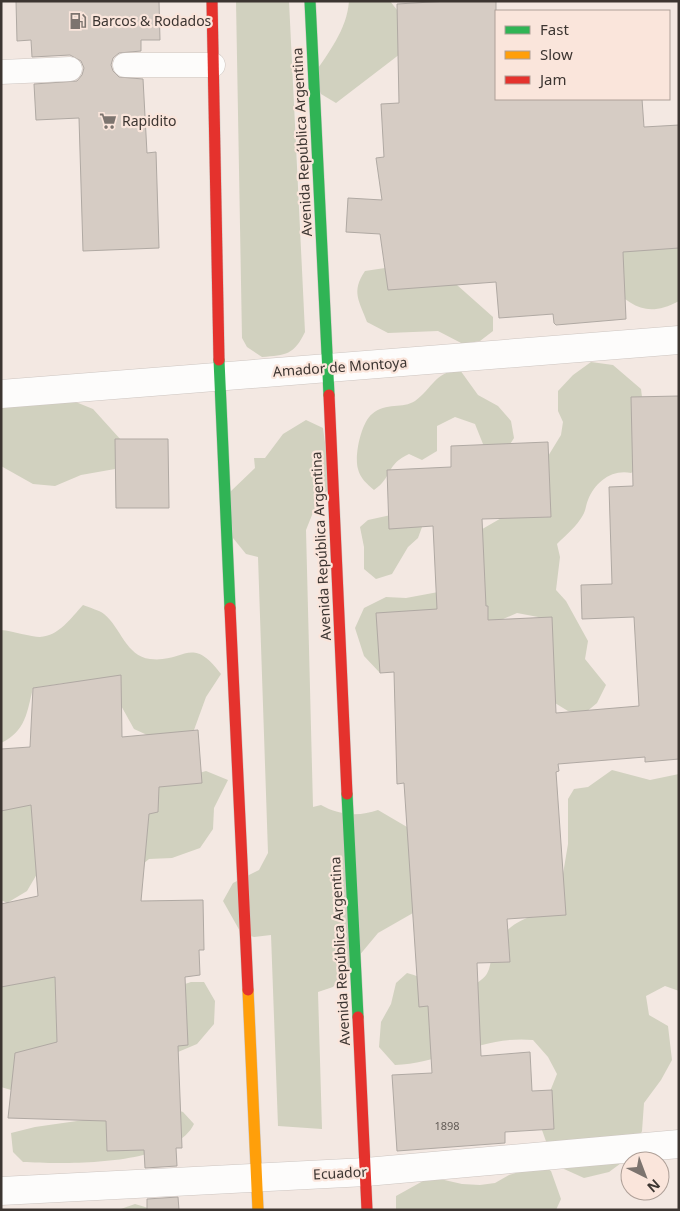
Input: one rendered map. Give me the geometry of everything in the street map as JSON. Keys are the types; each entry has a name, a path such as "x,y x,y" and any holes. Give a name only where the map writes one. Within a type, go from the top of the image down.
{"main road":[{"path":"212,1 219,377 258,1210"},
{"name":"Avenida República Argentina","path":"310,1 367,1210"}],"street":[{"name":"Amador de Montoya","path":"1,394 679,340"},
{"name":"Ecuador","path":"1,1191 366,1172 679,1144"}],"lane":[{"path":"125,65 213,65"},
{"path":"1,72 70,69"}],"green space":[{"path":"236,1 289,1 305,332 297,345 288,352 262,357 247,347 242,338"},
{"path":"349,1 390,1 408,24 400,54 336,103 321,94 313,76 341,31 345,22"},
{"path":"609,142 679,242 679,301 668,306 658,309 641,308 625,299 608,285"},
{"path":"385,268 403,274 457,285 493,317 493,331 480,341 463,344 438,331 388,333 367,322 359,302 358,285 365,271"},
{"path":"591,362 613,365 641,389 650,460 631,473 617,473 600,482 591,494 581,519 557,544 560,557 556,590 566,601 588,641 585,659 606,685 597,703 585,713 568,711 555,703 546,634 538,617 517,613 380,673 364,656 355,628 364,608 386,597 406,598 449,590 472,535 515,510 561,435 563,422 558,411 558,391 573,375"},
{"path":"460,370 478,395 498,406 511,421 514,438 507,449 485,449 475,424 455,417 437,426 437,451 422,460 409,454 402,458 396,462 384,480 374,490 362,478 357,463 359,440 368,418 377,410 405,405 415,401 439,377 451,371"},
{"path":"51,392 93,409 121,440 115,469 81,475 55,486 33,484 1,466 1,400"},
{"path":"306,420 323,428 331,487 318,500 306,530 313,807 321,805 334,811 349,814 363,814 378,810 407,827 428,893 413,913 378,933 333,987 318,992 322,1129 278,1126 271,935 254,937 241,933 223,901 233,883 259,870 268,853 258,557 246,554 233,538 230,492 255,468 254,458 265,458 283,434"},
{"path":"400,513 412,516 422,527 418,538 408,547 392,574 376,579 364,569 364,547 360,527 368,520"},
{"path":"83,605 104,614 129,647 142,657 162,659 195,653 202,655 211,662 221,674 206,697 194,730 156,739 134,729 114,693 65,683 33,688 27,713 21,727 16,733 1,743 1,630 36,637 47,636 64,626"},
{"path":"612,770 650,780 679,774 679,991 665,986 646,996 649,1015 668,1026 672,1060 661,1080 644,1103 642,1131 634,1151 620,1151 620,1164 609,1172 584,1178 564,1169 548,1147 542,1130 543,1109 557,1074 548,1057 533,1040 515,1040 481,1045 430,1060 395,1065 379,1047 381,1022 391,1004 396,983 407,973 449,988 469,988 485,977 494,949 506,931 523,919 537,915 563,874 568,844 568,799 574,789 588,787"},
{"path":"206,771 228,780 214,808 213,829 200,848 172,858 149,859 132,873 37,874 27,891 7,903 1,900 1,809 26,801 160,784"},
{"path":"37,967 55,977 61,999 56,1022 58,1050 11,1090 1,1087 1,975"},
{"path":"191,982 204,982 215,1001 214,1024 197,1044 178,1052 167,1107 183,1112 194,1124 182,1138 164,1148 116,1160 64,1163 23,1162 13,1152 11,1133 35,1127 84,1120 170,989"},
{"path":"542,1165 551,1171 561,1199 556,1210 396,1210 396,1196 423,1181 440,1179 462,1184 480,1185 495,1183 509,1175"},
{"path":"135,1204 155,1210 118,1210"}],"building":[{"path":"16,1 159,1 160,40 141,40 141,51 119,53 113,58 111,65 113,71 119,77 143,79 147,153 156,152 159,248 83,251 79,118 36,120 34,84 77,81 82,75 84,68 81,61 70,55 32,57 31,40 17,41"},
{"path":"496,1 495,100 642,100 644,127 679,125 679,248 623,252 626,319 556,325 553,314 499,318 496,282 388,290 380,234 346,232 348,198 382,200 376,158 384,157 381,104 399,103 397,4"},
{"path":"679,396 679,759 645,762 645,757 558,764 559,771 556,772 566,915 507,919 510,962 477,963 481,1056 530,1052 532,1091 552,1090 554,1129 505,1132 505,1143 397,1151 392,1075 432,1073 428,1006 419,1007 404,783 397,784 394,672 380,673 376,613 437,609 433,526 389,529 387,470 451,467 451,446 548,442 551,517 482,519 488,620 552,617 556,713 639,706 634,617 582,619 581,585 612,584 609,487 633,486 631,397"},
{"path":"115,439 168,439 169,508 116,508"},
{"path":"121,675 122,737 198,730 202,783 159,787 158,812 149,814 141,901 203,900 204,950 199,950 200,975 185,977 188,1045 178,1046 182,1148 176,1148 177,1166 145,1168 144,1150 107,1151 106,1121 8,1118 15,1053 57,1042 55,977 1,987 1,904 38,896 31,805 1,811 1,749 30,747 33,688"},
{"path":"178,1197 179,1210 147,1210 147,1199"}],"traffic: fast":[{"path":"310,1 329,395"},
{"path":"219,360 230,608"},
{"path":"347,794 358,1017"}],"traffic: slow":[{"path":"248,990 258,1210"}],"traffic: jam":[{"path":"212,1 219,360"},
{"path":"329,395 347,794"},
{"path":"230,608 248,990"},
{"path":"358,1017 367,1210"}],"place":[{"name":"Barcos & Rodados","path":"78,21"},
{"name":"Rapidito","path":"108,121"}]}
